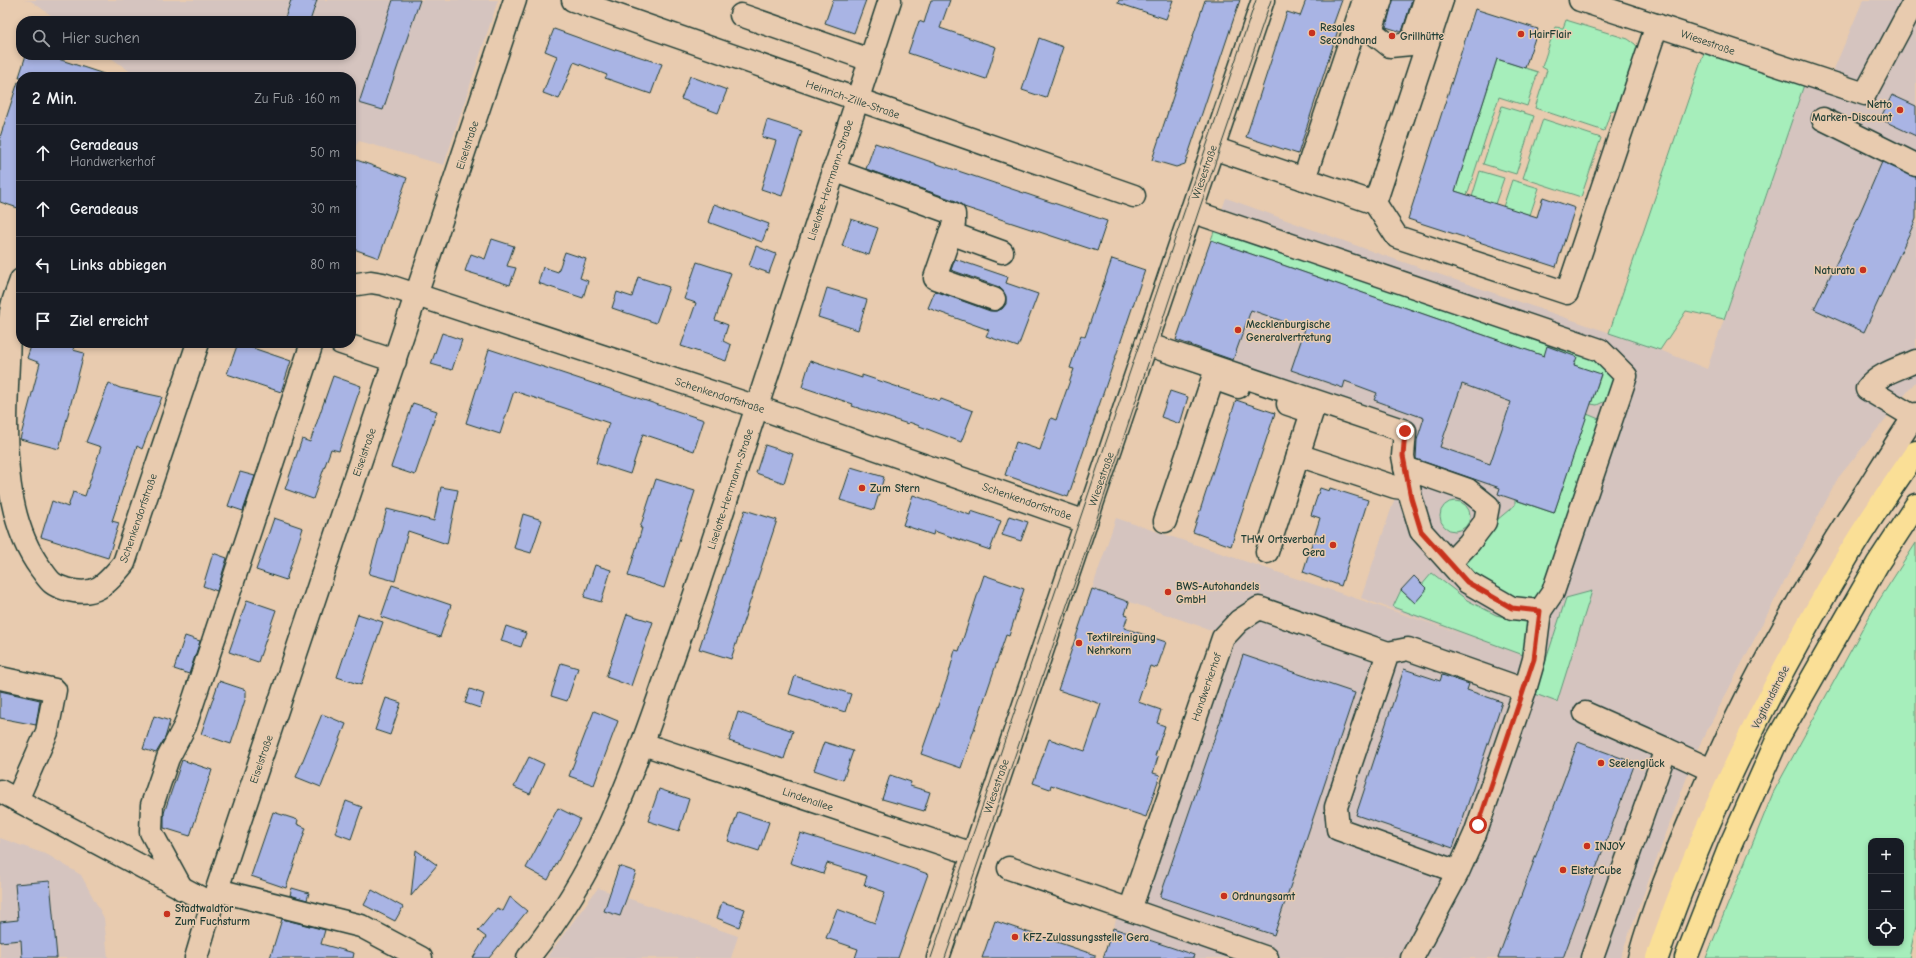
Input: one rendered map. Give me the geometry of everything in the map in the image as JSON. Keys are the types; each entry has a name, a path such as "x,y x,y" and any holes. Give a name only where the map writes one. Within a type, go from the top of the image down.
{"main road":[{"name":"Vogtlandstraße","path":"1657,958 1701,844 1750,738 1797,644 1850,551 1916,452"},
{"path":"1686,958 1730,846 1778,738 1878,563 1916,505"}],"street":[{"name":"Eiselstraße","path":"196,958 214,897 515,0"},
{"name":"Heinrich-Zille-Straße","path":"573,0 1134,196"},
{"name":"Liselotte-Herrmann-Straße","path":"528,958 546,936 585,876 618,809 643,744 705,565 833,170 890,0"},
{"name":"Wiesestraße","path":"938,958 1263,0"},
{"path":"1304,179 1364,0"},
{"path":"1381,0 1371,31 1390,46 1411,44 1425,0"},
{"path":"1375,203 1442,0"},
{"name":"Wiesestraße","path":"1580,0 1865,94 1915,0"},
{"path":"741,15 870,60"},
{"path":"1213,148 1375,203 1397,237 1567,293 1658,25"},
{"path":"1823,119 1916,165"},
{"path":"833,170 948,210 954,214 950,233 936,278 994,299"},
{"path":"1191,211 1600,350 1626,376 1552,592 1540,611 1534,659 1525,690 1475,834 1458,872 1412,958"},
{"path":"950,233 1002,252"},
{"name":"Schenkendorfstraße","path":"356,284 371,282 383,284 417,295 756,407 1086,522"},
{"name":"Schenkendorfstraße","path":"16,290 5,313 5,435 8,472 20,532 33,559 54,586 79,593 96,590 109,581 124,563 196,348"},
{"path":"1146,344 1405,431 1403,456 1409,489 1421,531 1467,582 1512,608 1540,611"},
{"path":"182,889 151,832 152,805 168,758 185,726 310,348"},
{"path":"356,348 395,361"},
{"path":"1639,958 1651,915 1711,770 1788,619 1832,543 1915,416 1860,385 1870,385 1888,373 1916,361"},
{"path":"1165,521 1213,378 1312,412 1267,552"},
{"path":"1298,455 1395,487 1409,489"},
{"path":"1405,468 1468,490 1488,506 1485,522 1469,543 1450,563"},
{"name":"Handwerkerhof","path":"1130,910 1219,647 1223,638 1239,621 1259,608 1388,653"},
{"path":"1458,872 1338,829 1336,807 1388,653 1408,649 1525,690"},
{"path":"0,678 55,690 48,732 8,796 182,889 214,897 361,926 421,958"},
{"path":"1585,713 1711,770"},
{"name":"Lindenallee","path":"643,744 973,854"},
{"path":"1592,958 1666,749"},
{"path":"1009,868 1267,958"}],"shaded area":[{"path":"23,0 498,0 444,165 359,141 356,146 356,72 130,72 114,60 356,60 356,16 52,16 31,1"},
{"path":"1863,0 1916,0 1916,381 1838,478 1697,750 1620,958 1103,958 1214,631 1092,589 1116,518 1465,635 1361,598 1401,480 1391,430 1205,369 1211,352 1176,340 1226,198 1374,252 1660,350 1707,369 1807,76 1829,81"},
{"path":"0,838 48,855 81,875 104,918 108,958 0,958"},
{"path":"598,888 738,936 731,958 546,958"}],"green space":[{"path":"1566,20 1628,39 1635,44 1642,53 1627,115 1611,110 1604,131 1535,108 1547,70 1542,67 1555,27 1563,28"},
{"path":"1708,41 1807,76 1724,319 1686,311 1660,350 1609,333"},
{"path":"1497,59 1538,72 1527,106 1499,97 1467,195 1455,191"},
{"path":"1502,106 1534,116 1516,174 1483,164"},
{"path":"1543,119 1601,138 1581,197 1523,178"},
{"path":"1480,171 1504,178 1495,204 1472,197"},
{"path":"1512,180 1539,188 1530,215 1503,207"},
{"path":"1216,226 1612,362 1620,394 1597,405 1591,404 1601,375 1574,365 1576,357 1548,346 1544,356 1211,240"},
{"path":"1587,414 1599,419 1605,437 1544,592 1524,604 1464,579 1466,563 1497,520 1515,505 1515,500 1554,513"},
{"path":"1455,501 1466,505 1470,516 1466,527 1455,531 1444,527 1440,516 1444,505"},
{"path":"1916,543 1916,925 1909,958 1706,958 1773,793 1874,608"},
{"path":"1432,573 1467,600 1496,615 1533,624 1526,656 1393,607 1401,590 1410,599"},
{"path":"1592,591 1557,702 1535,694 1566,598"}],"building":[{"path":"291,0 317,0 312,16 286,16"},
{"path":"393,0 420,0 383,110 359,103"},
{"path":"833,0 866,0 854,33 825,23"},
{"path":"931,0 950,0 940,28 996,47 986,79 908,53 919,21 924,23"},
{"path":"1119,0 1173,0 1166,19 1118,3"},
{"path":"1205,0 1240,0 1185,164 1176,167 1152,160"},
{"path":"1306,0 1342,0 1333,25 1339,27 1298,154 1246,137 1287,12 1300,16"},
{"path":"1393,0 1412,0 1402,32 1386,27"},
{"path":"1475,9 1538,29 1525,68 1497,59 1455,191 1537,217 1543,197 1575,208 1556,267 1408,219"},
{"path":"554,29 615,51 616,49 662,64 651,94 605,78 607,75 574,62 559,99 543,93 557,56 545,51"},
{"path":"1039,38 1063,47 1046,98 1022,90"},
{"path":"24,60 61,60 98,72 21,72"},
{"path":"690,76 727,90 718,113 681,99"},
{"path":"16,88 16,207 0,202 0,137"},
{"name":"Netto Marken-Discount","path":"1892,95 1916,106 1916,136 1880,119"},
{"path":"767,120 802,131 782,196 761,189 776,141 762,137"},
{"path":"875,143 1107,221 1097,251 964,207 956,201 866,169"},
{"path":"356,160 407,178 379,258 356,250"},
{"name":"Naturata","path":"1882,162 1916,177 1916,219 1864,332 1814,309 1852,231"},
{"path":"714,204 769,224 762,242 708,222"},
{"path":"851,219 878,228 869,255 842,246"},
{"path":"492,239 514,246 507,266 516,268 510,285 465,271 471,254 485,259"},
{"path":"1211,240 1544,356 1547,346 1577,357 1574,365 1601,374 1554,513 1498,494 1500,488 1416,459 1417,440 1424,418 1374,400 1377,393 1345,381 1343,388 1291,370 1305,329 1251,310 1233,360 1176,340","holes":["1462,384 1511,402 1490,464 1440,447"]},
{"path":"756,246 776,254 769,273 749,266"},
{"path":"565,252 586,259 580,278 588,281 583,298 538,283 543,267 558,272"},
{"path":"955,259 1008,277 1006,283 1038,294 1018,347 986,336 989,330 928,308 935,291 990,311 1002,309 1006,304 1006,296 999,287 951,270"},
{"path":"1112,259 1145,270 1068,497 1005,475 1016,442 1040,450 1051,418 1056,420 1074,369 1070,368 1081,335 1085,337"},
{"path":"697,262 731,273 715,320 728,325 723,341 731,345 726,361 681,346 696,303 684,299"},
{"path":"638,277 669,287 656,323 612,308 617,292 632,297"},
{"path":"827,288 867,300 858,330 818,317"},
{"path":"442,333 462,340 452,370 431,364"},
{"path":"30,348 74,348 73,350 84,353 59,449 20,439 40,363 27,358"},
{"path":"236,348 253,348 291,361 281,392 227,374"},
{"path":"489,349 704,420 694,451 643,434 630,474 596,463 609,423 514,391 500,434 466,423"},
{"path":"810,361 862,378 862,375 940,401 941,399 973,411 961,442 909,422 908,424 852,406 853,404 802,387"},
{"path":"333,376 361,386 339,451 331,449 313,499 285,489 302,439 310,442"},
{"path":"109,383 120,388 162,397 142,449 137,446 112,521 119,523 108,558 41,537 52,501 68,507 73,492 85,496 101,447 86,442"},
{"path":"1170,391 1188,397 1180,424 1161,417"},
{"path":"1236,400 1275,413 1231,546 1193,532"},
{"path":"413,403 437,411 415,475 391,467"},
{"path":"765,445 793,454 784,483 756,473"},
{"name":"Zum Stern","path":"851,467 884,477 874,510 840,500"},
{"path":"240,472 255,476 243,511 228,506"},
{"path":"656,479 695,491 664,588 628,576 642,528 640,528"},
{"path":"441,487 458,490 447,544 408,531 395,581 369,574 387,509 434,521"},
{"name":"THW Ortsverband Gera","path":"1320,488 1329,491 1330,488 1368,500 1341,586 1303,572 1320,518 1311,515"},
{"path":"913,495 970,515 971,511 1001,521 990,550 934,531 933,535 903,525"},
{"path":"745,510 777,520 731,659 699,649"},
{"path":"523,514 542,520 531,553 514,548"},
{"path":"1009,516 1028,522 1021,541 1002,535"},
{"path":"274,518 303,528 286,580 256,570"},
{"path":"213,553 227,558 217,591 203,586"},
{"path":"595,565 611,570 601,602 584,597"},
{"path":"984,575 1024,589 1009,636 1006,635 961,768 921,754 948,677 955,650 959,651"},
{"path":"1414,576 1427,589 1415,603 1401,590"},
{"path":"392,585 451,605 440,637 381,617"},
{"path":"1092,589 1129,602 1125,614 1128,615 1124,628 1166,642 1157,668 1150,666 1138,702 1161,710 1157,723 1165,726 1155,756 1158,757 1153,773 1160,775 1146,817 1051,785 1050,789 1033,783 1049,739 1085,751 1101,704 1058,690"},
{"path":"247,600 276,610 258,662 229,652"},
{"path":"358,614 383,622 361,685 337,677"},
{"path":"627,614 653,622 631,686 606,677"},
{"path":"506,626 526,633 521,647 501,641"},
{"path":"185,636 200,641 189,674 174,669"},
{"path":"1243,655 1355,693 1274,935 1160,897"},
{"path":"561,663 578,668 567,701 551,696"},
{"path":"1404,669 1440,681 1442,675 1469,684 1467,690 1502,702 1453,848 1356,815"},
{"path":"795,676 851,694 845,712 789,694"},
{"path":"219,681 246,690 246,697 231,744 201,734"},
{"path":"470,689 484,694 480,708 465,703"},
{"path":"0,691 40,700 36,725 0,718"},
{"path":"386,698 401,703 390,735 375,730"},
{"path":"594,711 618,721 594,785 569,776"},
{"path":"738,712 793,731 784,759 729,741"},
{"path":"322,714 346,724 321,787 296,777"},
{"path":"154,716 170,721 165,738 156,753 143,749"},
{"path":"824,742 853,751 843,780 814,770"},
{"name":"ElsterCube","path":"1578,742 1635,763 1563,958 1498,958"},
{"path":"529,757 544,764 530,794 514,787"},
{"path":"182,760 212,770 190,836 164,828 164,813"},
{"path":"890,775 911,782 910,786 930,792 924,811 882,799"},
{"path":"659,789 689,799 679,831 648,821"},
{"path":"346,801 362,807 351,839 335,833"},
{"path":"558,808 580,819 548,880 526,868"},
{"path":"273,812 298,820 297,824 306,828 286,888 251,876"},
{"path":"738,812 769,822 759,851 728,841"},
{"path":"800,833 874,855 928,874 898,958 855,958 858,949 826,938 837,909 875,923 885,892 864,885 867,876 827,863 823,874 790,863"},
{"path":"416,850 437,865 411,896"},
{"path":"619,866 636,872 620,916 604,911"},
{"path":"50,881 57,958 22,958 21,940 0,942 0,922 18,920 15,884"},
{"path":"292,888 309,893 307,900 290,895"},
{"path":"372,890 403,907 395,921 364,905"},
{"path":"510,897 527,911 489,958 473,958 486,937 478,931 497,908 503,911"},
{"path":"722,902 745,909 739,927 717,918"},
{"path":"282,919 325,930 321,944 354,953 353,958 270,958"},
{"name":"KFZ-Zulassungsstelle Gera","path":"995,921 1095,955 1095,958 982,958"},
{"path":"1113,928 1194,955 1193,958 1103,958"}],"tram line":[{"path":"931,958 1256,0"},
{"path":"945,958 1095,524 1198,213 1271,0"}],"place":[{"name":"Resales Secondhand","path":"1312,33"},
{"name":"HairFlair","path":"1521,34"},
{"name":"Grillhütte","path":"1392,36"},
{"name":"Netto Marken-Discount","path":"1900,110"},
{"name":"Naturata","path":"1863,270"},
{"name":"Mecklenburgische Generalvertretung","path":"1238,330"},
{"name":"Zum Stern","path":"862,488"},
{"name":"THW Ortsverband Gera","path":"1333,545"},
{"name":"BWS-Autohandels GmbH","path":"1168,592"},
{"name":"Textilreinigung Nehrkorn","path":"1079,643"},
{"name":"Seelenglück","path":"1601,763"},
{"name":"INJOY","path":"1587,846"},
{"name":"ElsterCube","path":"1563,870"},
{"name":"Ordnungsamt","path":"1224,896"},
{"name":"Stadtwaldtor Zum Fuchsturm","path":"167,914"},
{"name":"KFZ-Zulassungsstelle Gera","path":"1015,937"}],"route":[{"path":"1405,431 1403,456 1411,498 1421,531 1467,582 1512,608 1540,611 1534,659 1525,690 1478,825"}]}
